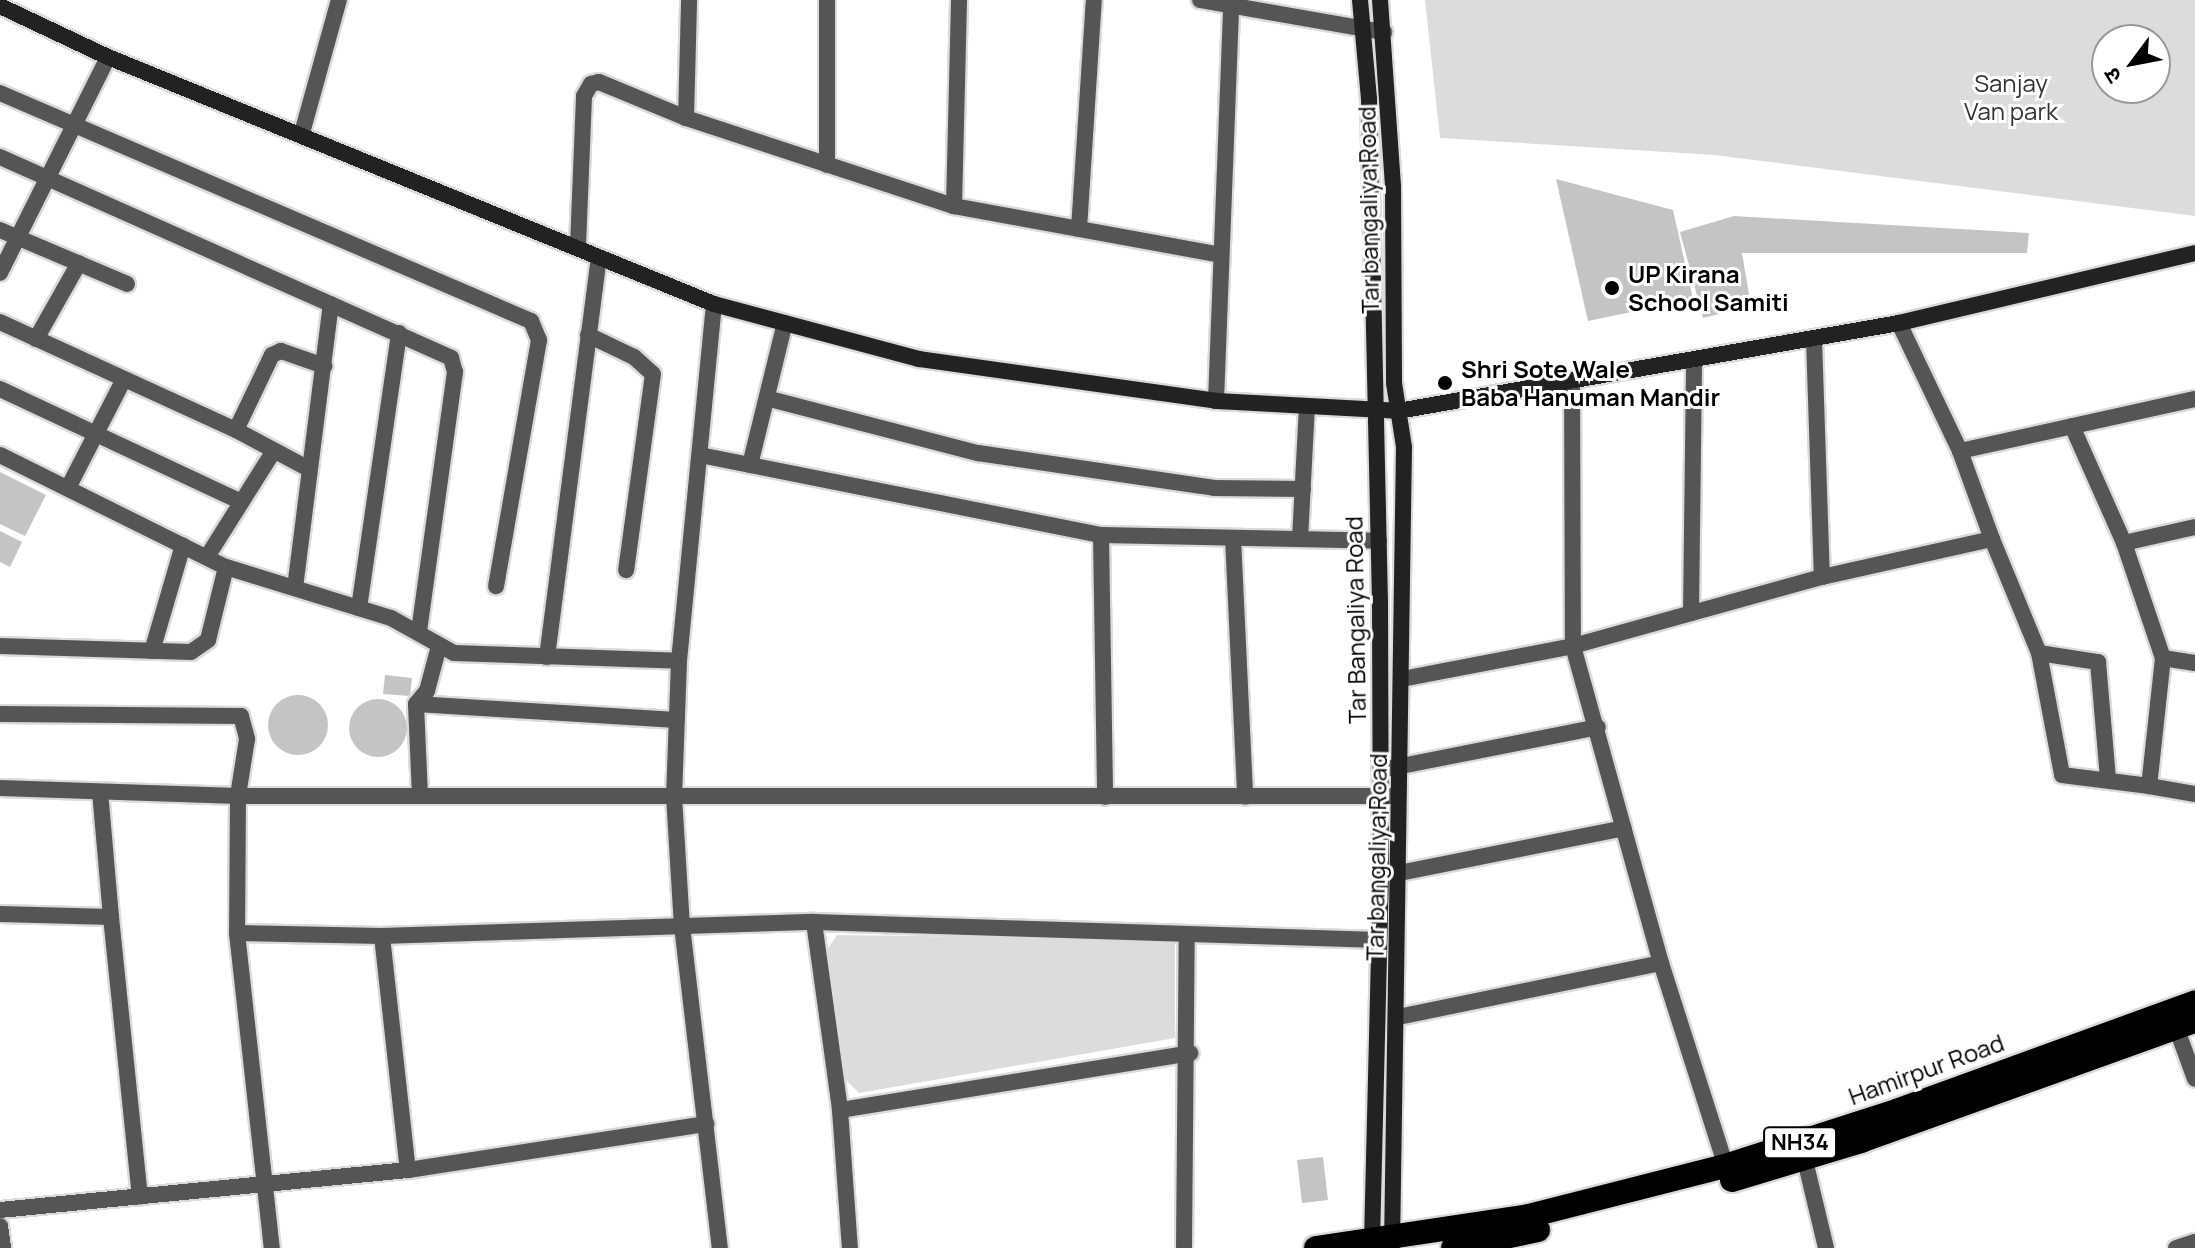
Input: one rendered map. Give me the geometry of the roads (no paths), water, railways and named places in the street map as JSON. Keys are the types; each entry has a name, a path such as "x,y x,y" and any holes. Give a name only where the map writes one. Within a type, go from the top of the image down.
{"highway":[{"name":"Hamirpur Road","path":"1803,1151 2195,1002"},
{"name":"NH34","path":"1453,1248 1803,1151 2186,1024"},
{"name":"NH34","path":"1316,1248 1382,1242 1529,1216 1728,1173"}],"street":[{"path":"302,133 339,0"},
{"path":"686,118 689,0"},
{"path":"827,0 827,165"},
{"path":"954,206 959,0"},
{"path":"1079,229 1094,0"},
{"path":"1200,0 1384,32"},
{"name":"Tar Bangaliya Road","path":"1360,0 1379,541 1381,797 1378,980 1382,1242"},
{"name":"Tar bangaliya Road","path":"1380,0 1384,32 1398,411 1404,447 1398,1017 1382,1242"},
{"path":"0,6 108,57 302,133 714,304 919,359 1216,401 1398,411 1694,363 1899,323 2195,253"},
{"path":"1216,401 1231,6"},
{"path":"0,273 108,57"},
{"path":"578,246 584,96 591,84 599,82 686,118 954,206 1220,255"},
{"path":"0,93 531,321 539,340 496,586"},
{"path":"0,157 443,352 455,365 419,631"},
{"path":"0,230 127,284"},
{"path":"547,657 599,258"},
{"path":"36,339 79,263"},
{"path":"295,588 331,304"},
{"path":"714,304 679,661 674,796 682,926 720,1248"},
{"path":"0,322 123,381 236,430 309,469"},
{"path":"750,465 770,399 785,323"},
{"path":"1899,323 1960,451 2039,653 2059,770 2067,777 2108,779 2195,794"},
{"path":"359,608 399,333"},
{"path":"588,335 634,357 653,374 626,570"},
{"path":"1814,339 1822,577"},
{"path":"236,430 272,355 281,351 324,366"},
{"path":"1691,613 1694,363"},
{"path":"68,488 93,432 123,381"},
{"path":"1572,383 1573,646 1598,727 1661,963 1728,1173"},
{"path":"0,389 241,502"},
{"path":"770,399 978,453 1214,488 1303,489"},
{"path":"1960,451 2195,399"},
{"path":"1300,539 1307,406"},
{"path":"2072,426 2124,543 2163,658 2149,786"},
{"path":"207,557 273,452"},
{"path":"0,455 226,567 359,608 419,631 454,653 679,661"},
{"path":"700,455 1101,535 1379,541"},
{"path":"2124,543 2195,527"},
{"path":"1101,535 1105,797"},
{"path":"1233,538 1245,797"},
{"path":"1402,679 1573,646 1822,577 1992,539"},
{"path":"152,651 183,545"},
{"path":"0,646 152,651 203,648 226,567"},
{"path":"420,796 416,704 427,691 439,646"},
{"path":"2039,653 2098,662 2108,779"},
{"path":"2163,658 2195,663"},
{"path":"416,704 677,720"},
{"path":"0,714 241,716 247,739 238,796 237,933 268,1186 272,1248"},
{"path":"1381,770 1598,727"},
{"path":"0,788 238,796 1400,796"},
{"path":"100,792 140,1197"},
{"path":"1399,873 1624,828"},
{"path":"0,914 111,917"},
{"path":"237,933 382,936 814,922 1379,940"},
{"path":"814,922 840,1110 850,1248"},
{"path":"1184,1248 1190,1053 1187,934"},
{"path":"382,936 408,1170"},
{"path":"1398,1017 1661,963"},
{"path":"1378,980 1398,981"},
{"path":"2186,1024 2195,1079"},
{"path":"840,1110 1190,1053"},
{"path":"0,1210 408,1170 706,1124"},
{"path":"1803,1151 1826,1248"},
{"path":"0,1226 3,1248"}],"place":[{"name":"UP Kirana School Samiti","path":"1612,288"},
{"name":"Shri Sote Wale Baba Hanuman Mandir","path":"1445,383"}],"park label":[{"name":"Sanjay Van park","path":"2011,97"}]}
